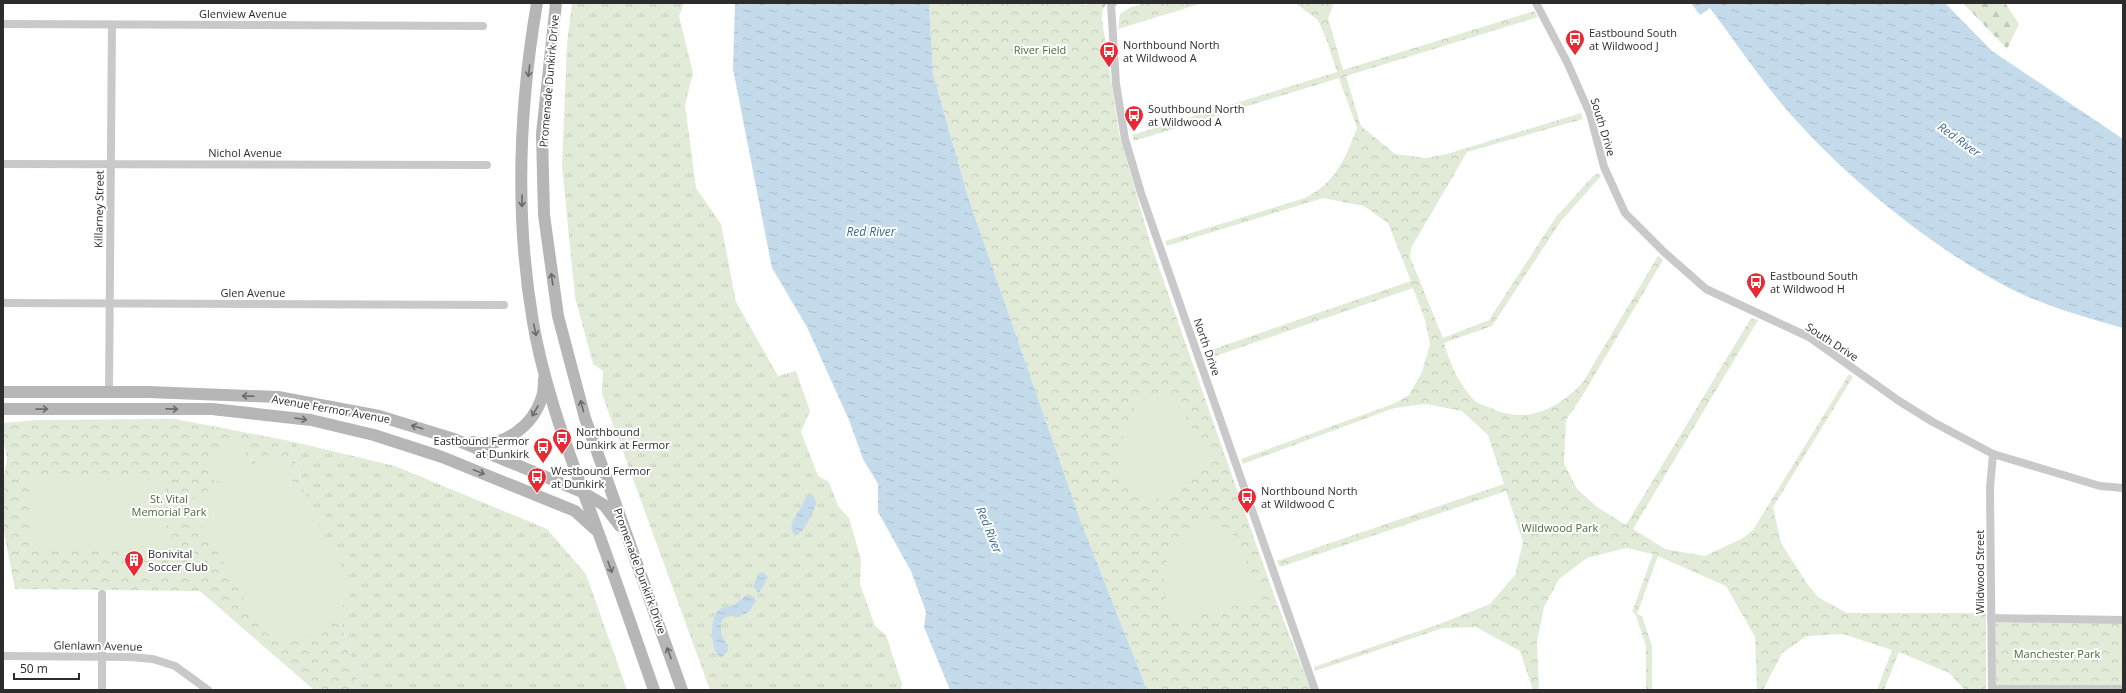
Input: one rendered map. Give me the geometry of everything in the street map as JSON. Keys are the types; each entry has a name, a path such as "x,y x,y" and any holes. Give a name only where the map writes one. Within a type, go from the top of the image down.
{"main road":[{"name":"Promenade Dunkirk Drive","path":"537,3 522,141 523,230 533,321 545,373 582,492 654,690"},
{"name":"Promenade Dunkirk Drive","path":"556,3 542,143 544,215 558,316 585,418 682,690"},
{"path":"522,141 542,143"},
{"path":"454,439 485,445 511,437 530,419 539,404 542,396 545,373"},
{"name":"Avenue Fermor Avenue","path":"3,392 108,392 278,397 379,416 454,439 582,492 604,505 627,535"},
{"name":"Avenue Fermor Avenue","path":"3,409 212,410 278,415 345,427 408,445 511,484 575,511 597,530"},
{"path":"345,427 356,426 359,419 357,412"}],"street":[{"name":"North Drive","path":"1112,3 1116,84 1125,139 1139,186 1315,690"},
{"name":"South Drive","path":"1536,3 1567,62 1590,114 1604,167 1625,213 1664,252 1706,289 1809,337 1899,401 1932,422 1993,454 2100,486 2123,488"},
{"name":"Glenview Avenue","path":"3,24 483,26"},
{"name":"Killarney Street","path":"108,392 112,25"},
{"name":"Nichol Avenue","path":"3,164 487,165"},
{"name":"Glen Avenue","path":"3,304 504,305"},
{"name":"Wildwood Street","path":"1992,689 1990,488 1993,454"},
{"path":"102,594 102,690"},
{"path":"1991,618 2123,620"},
{"name":"Glenlawn Avenue","path":"3,656 102,658 130,657 153,659 175,666 208,690"},
{"path":"1992,689 2123,688"}],"green space":[{"path":"572,3 684,3 679,16 693,73 685,105 696,188 721,224 736,302 778,376 796,371 810,411 801,432 818,476 829,482 838,506 849,518 861,560 860,584 875,626 886,635 902,684 901,690 710,690 602,394 603,371 593,364 575,297 562,165 567,44"},
{"name":"River Field","path":"929,3 1064,3 1100,6 1119,133 1150,242 1275,598 1311,690 1147,690 1081,522 968,197 933,74"},
{"path":"1088,3 1107,3 1103,9 1099,30 1084,18"},
{"path":"1144,3 1203,3 1118,29 1120,14 1129,8"},
{"name":"Wildwood Park","path":"1295,3 1334,3 1328,18 1343,70 1534,11 1538,17 1346,76 1361,126 1395,154 1426,158 1447,154 1581,113 1583,119 1467,152 1411,248 1410,257 1443,338 1489,320 1556,217 1593,176 1599,173 1601,176 1561,221 1492,326 1444,343 1449,359 1459,380 1469,394 1478,403 1504,413 1516,415 1529,414 1541,412 1552,407 1574,392 1583,382 1658,256 1663,260 1581,398 1566,420 1564,463 1577,489 1597,507 1626,525 1751,318 1758,320 1633,529 1665,549 1705,556 1743,538 1753,530 1849,374 1853,377 1773,507 1781,543 1808,585 1819,598 1847,613 1986,613 1986,690 1965,690 1949,673 1899,652 1884,690 1877,690 1892,650 1843,634 1807,636 1782,653 1763,690 1757,690 1755,637 1726,586 1658,556 1637,614 1642,616 1652,646 1652,690 1646,690 1646,646 1635,613 1632,612 1653,554 1626,548 1587,558 1559,579 1544,607 1537,642 1539,690 1533,690 1520,651 1476,627 1443,628 1315,671 1314,667 1442,623 1490,604 1515,575 1523,542 1506,491 1280,567 1277,561 1504,484 1488,435 1462,411 1426,404 1394,408 1243,464 1241,459 1393,404 1409,395 1422,372 1430,344 1425,320 1413,288 1207,359 1205,352 1411,281 1388,223 1364,206 1323,198 1167,246 1165,241 1305,198 1325,185 1338,169 1343,160 1357,128 1339,78 1134,141 1132,135 1337,72 1327,41 1318,20"},
{"path":"1963,3 2005,3 2019,24 2007,49"},
{"path":"1161,392 1173,395 1211,460 1209,468 1150,502 1127,484 1121,474 1118,462 1121,442 1133,410 1143,397"},
{"name":"St. Vital Memorial Park","path":"175,419 290,441 360,690 314,690 200,591 15,589 3,527 3,481 7,459 3,438 3,423 38,420"},
{"path":"238,440 251,462 215,482 201,462"},
{"path":"290,441 395,466 547,529 586,574 627,690 360,690"},
{"path":"268,455 279,456 297,489 309,506 352,585 339,614 332,621 324,628 314,633 292,639 272,636 263,631 188,502"},
{"path":"29,475 165,476 168,549 30,550"},
{"path":"1200,523 1216,523 1232,532 1260,590 1253,601 1184,620 1173,611 1166,599 1164,585 1165,570 1169,556 1176,543 1186,532"},
{"name":"Manchester Park","path":"1991,618 2123,620 2123,689 1992,689"}],"water":[{"name":"Red River","path":"735,3 929,3 933,74 968,197 1081,522 1147,690 950,690 924,627 926,612 911,571 878,512 878,484 863,459 849,420 807,327 772,268 733,69"},
{"name":"Red River","path":"1691,3 1945,3 1992,51 2123,139 2123,328 2054,307 2015,291 1985,275 1925,235 1868,190 1815,141 1770,90 1710,8 1700,15"},
{"path":"809,495 814,497 816,504 805,527 795,536 791,526 792,522 805,499"},
{"path":"763,572 768,577 759,593 753,587 759,573"},
{"path":"747,594 753,596 756,601 750,611 743,615 730,616 723,619 721,624 721,633 727,645 728,651 721,658 715,649 712,634 712,627 716,614 724,607 731,606 738,602"}],"place":[{"name":"Eastbound South at Wildwood J","path":"1575,56"},
{"name":"Northbound North at Wildwood A","path":"1109,68"},
{"name":"Southbound North at Wildwood A","path":"1134,132"},
{"name":"Eastbound South at Wildwood H","path":"1756,299"},
{"name":"Northbound Dunkirk at Fermor","path":"562,455"},
{"name":"Eastbound Fermor at Dunkirk","path":"543,464"},
{"name":"Westbound Fermor at Dunkirk","path":"537,494"},
{"name":"Northbound North at Wildwood C","path":"1247,514"},
{"name":"Bonivital Soccer Club","path":"134,577"}]}
